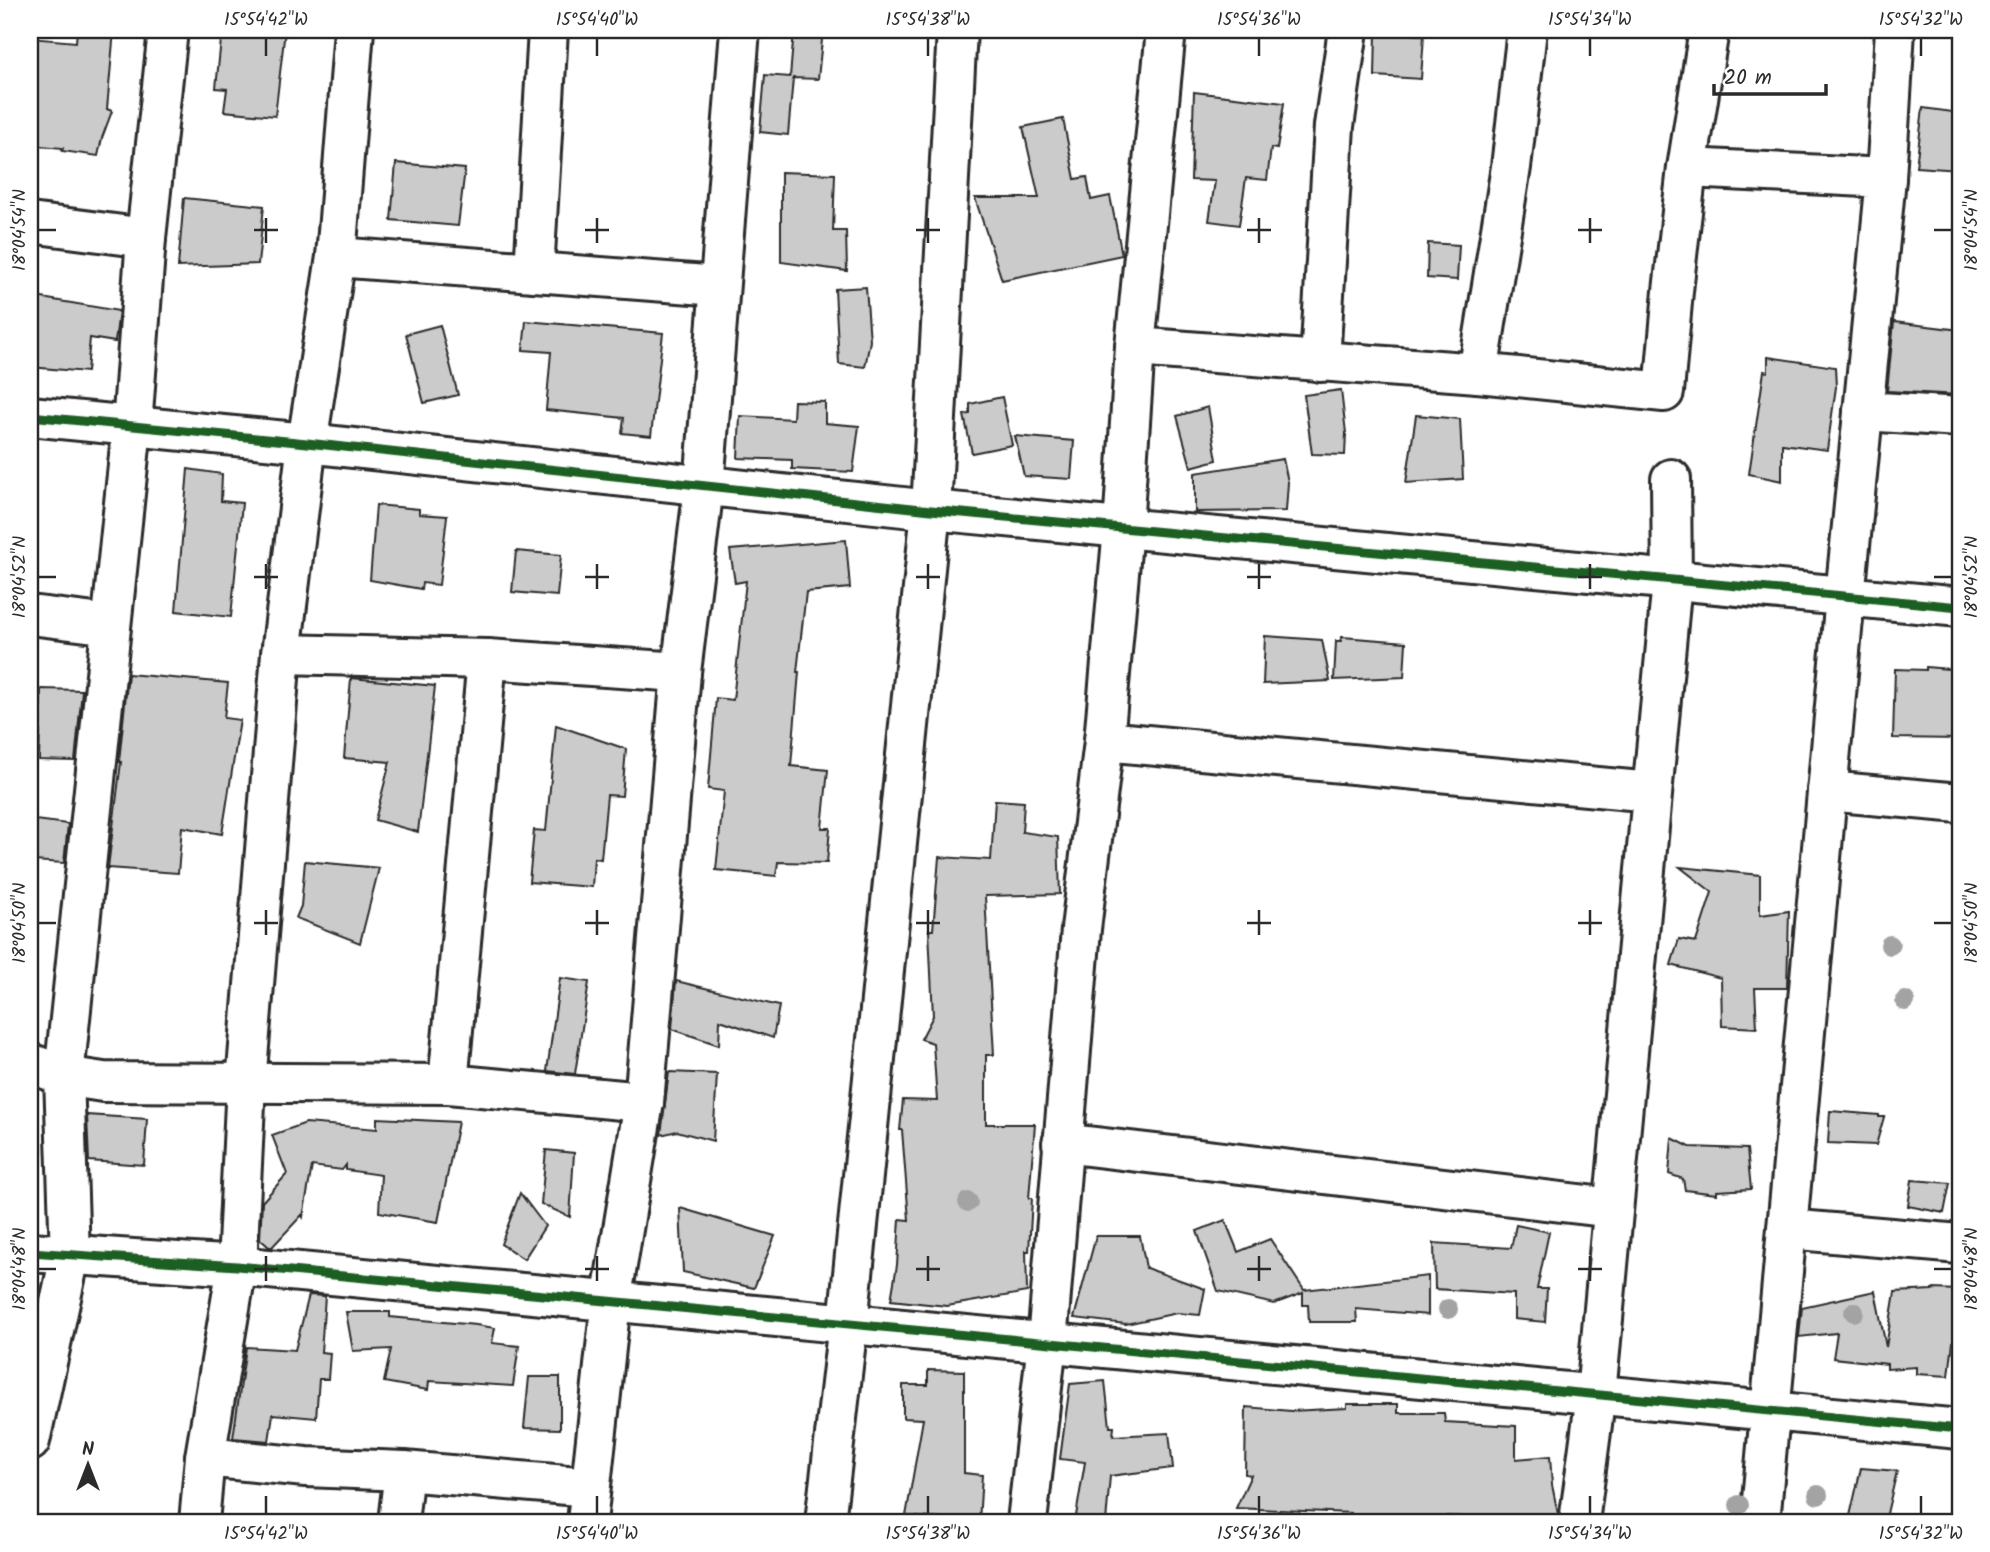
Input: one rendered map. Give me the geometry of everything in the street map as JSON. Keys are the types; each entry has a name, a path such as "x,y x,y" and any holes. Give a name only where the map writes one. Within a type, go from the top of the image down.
{"street":[{"path":"30,1441 70,1256 47,1069 111,625 132,427 146,238 169,30"},
{"path":"199,1522 205,1457 237,1266 246,1083 281,654 307,443 336,257 354,30"},
{"path":"534,272 548,30"},
{"path":"205,1457 306,1467 404,1471 588,1505 611,1302 644,1102 681,672 704,486 740,30"},
{"path":"825,1522 848,1323 931,510 957,30"},
{"path":"1027,1522 1047,1342 1081,929 1104,741 1123,528 1135,347 1166,30"},
{"path":"1321,362 1334,126 1348,30"},
{"path":"1478,373 1511,167 1527,30"},
{"path":"1135,347 1478,373 1664,391 1687,168 1709,30"},
{"path":"1760,1522 1886,178 1895,30"},
{"path":"1687,168 1886,178"},
{"path":"30,223 146,238"},
{"path":"336,257 719,286"},
{"path":"1863,411 1960,417"},
{"path":"30,416 931,510 1960,607"},
{"path":"1579,1522 1596,1394 1672,581 1671,479"},
{"path":"30,615 111,625"},
{"path":"281,654 487,659 681,672"},
{"path":"448,1084 487,659"},
{"path":"1104,741 1652,792"},
{"path":"1827,791 1960,803"},
{"path":"47,1069 103,1082 448,1084 644,1102"},
{"path":"1062,1143 1613,1208"},
{"path":"1787,1229 1960,1244"},
{"path":"30,1252 237,1266 1960,1429"},
{"path":"398,1522 404,1471"}],"building":[{"path":"77,30 114,30 107,109 112,111 98,156 62,151 63,148 32,145 35,121 30,121 30,38 76,42"},
{"path":"222,30 285,30 275,116 224,111 227,89 216,88"},
{"path":"794,30 823,30 818,79 793,78 788,135 760,132 765,75 790,77"},
{"path":"1376,32 1424,35 1421,79 1375,76"},
{"path":"1194,92 1284,103 1277,149 1271,148 1267,180 1246,178 1239,225 1209,221 1215,181 1191,180"},
{"path":"1923,108 1960,113 1960,170 1916,167"},
{"path":"1063,119 1075,179 1087,177 1091,200 1110,196 1122,255 1002,280 975,198 1039,198 1023,127"},
{"path":"396,163 465,169 458,226 391,220"},
{"path":"781,172 835,174 833,231 846,231 847,271 781,262"},
{"path":"184,198 264,206 258,264 178,267"},
{"path":"1428,243 1459,245 1457,280 1427,278"},
{"path":"866,287 870,341 865,367 839,364 835,289"},
{"path":"30,296 119,311 115,342 90,338 87,372 30,367"},
{"path":"526,321 663,333 651,436 622,433 624,418 546,410 551,352 523,350"},
{"path":"1894,322 1960,330 1960,395 1887,391"},
{"path":"440,325 458,395 424,403 406,334"},
{"path":"1768,357 1835,367 1836,387 1827,450 1782,444 1782,481 1749,474 1764,371 1768,372"},
{"path":"1341,390 1346,433 1345,455 1312,454 1304,395"},
{"path":"1002,397 1012,445 972,453 964,415 970,414 970,404"},
{"path":"794,401 825,402 825,423 859,426 853,472 792,469 792,460 738,458 740,416 793,419"},
{"path":"1208,407 1217,460 1191,467 1177,416"},
{"path":"1416,415 1460,419 1463,479 1406,483"},
{"path":"1015,436 1074,441 1071,479 1024,476"},
{"path":"1283,459 1288,482 1286,511 1195,512 1195,473"},
{"path":"188,469 222,474 221,501 242,503 231,617 176,611"},
{"path":"376,505 419,509 419,514 447,516 439,585 422,583 421,589 370,580"},
{"path":"846,540 850,588 806,592 791,766 828,770 822,828 830,828 827,863 778,862 776,876 716,870 724,791 708,789 716,698 733,700 746,581 735,583 730,550"},
{"path":"516,551 561,555 557,596 512,592"},
{"path":"1265,636 1322,640 1330,681 1263,684"},
{"path":"1342,637 1406,642 1404,677 1334,680 1336,641 1341,641"},
{"path":"1926,667 1960,670 1960,739 1893,738 1895,669 1926,670"},
{"path":"128,674 228,683 224,718 240,720 222,834 182,827 178,873 108,868"},
{"path":"351,678 435,686 418,832 375,820 390,762 344,758"},
{"path":"41,689 82,690 75,761 39,760"},
{"path":"556,725 626,749 622,796 607,795 601,859 594,858 592,887 529,882 534,830 546,831"},
{"path":"995,800 1024,802 1022,832 1058,837 1060,894 985,896 994,1055 986,1055 986,1124 1035,1124 1029,1198 1032,1198 1029,1251 1026,1251 1027,1292 947,1306 891,1300 900,1219 909,1220 900,1130 903,1100 937,1101 933,1043 921,1039 933,1016 929,930 933,930 939,857 991,860"},
{"path":"35,820 68,824 64,863 33,861"},
{"path":"305,861 379,868 360,943 296,918 301,906"},
{"path":"1680,867 1760,875 1760,915 1789,911 1787,988 1755,988 1757,1028 1722,1026 1721,978 1671,965 1679,939 1696,942 1712,892"},
{"path":"560,978 589,982 575,1074 547,1071"},
{"path":"676,981 779,1006 773,1038 720,1020 719,1045 672,1029"},
{"path":"669,1072 717,1074 713,1141 677,1131 661,1135"},
{"path":"1830,1111 1884,1117 1876,1145 1828,1143"},
{"path":"87,1115 147,1119 144,1165 89,1161"},
{"path":"377,1118 458,1122 438,1222 379,1212 381,1175 346,1170 346,1165 342,1170 312,1166 303,1217 302,1215 272,1247 260,1239 262,1202 287,1174 272,1135 306,1123 377,1129"},
{"path":"1672,1138 1690,1147 1747,1149 1751,1189 1717,1191 1717,1194 1685,1190 1683,1179 1669,1174"},
{"path":"546,1150 574,1153 570,1217 541,1204"},
{"path":"1912,1180 1950,1183 1944,1213 1908,1206"},
{"path":"520,1193 545,1226 524,1259 501,1244"},
{"path":"680,1208 775,1236 754,1288 683,1272"},
{"path":"1225,1220 1238,1252 1270,1239 1304,1290 1428,1276 1428,1315 1356,1309 1357,1322 1309,1322 1308,1305 1303,1305 1303,1293 1274,1304 1218,1291 1197,1231"},
{"path":"1516,1225 1549,1232 1537,1289 1547,1289 1545,1322 1514,1319 1514,1294 1435,1289 1434,1243 1511,1248"},
{"path":"1096,1236 1140,1236 1146,1268 1205,1289 1200,1315 1177,1313 1126,1324 1074,1318"},
{"path":"1960,1290 1960,1342 1953,1342 1949,1376 1916,1374 1916,1367 1887,1369 1887,1364 1833,1358 1837,1333 1799,1337 1802,1307 1875,1291 1886,1347 1895,1292"},
{"path":"309,1295 325,1296 321,1352 330,1353 328,1379 319,1379 316,1418 273,1414 269,1441 233,1438 246,1347 295,1350"},
{"path":"346,1312 390,1312 390,1317 495,1328 492,1343 519,1346 513,1386 429,1381 428,1390 384,1382 391,1349 353,1351"},
{"path":"928,1370 964,1371 964,1473 982,1475 979,1522 906,1516 923,1419 903,1418 903,1385 928,1385"},
{"path":"529,1377 560,1377 560,1429 524,1428"},
{"path":"1105,1381 1110,1427 1114,1427 1113,1436 1169,1433 1173,1468 1110,1476 1106,1522 1075,1522 1085,1462 1060,1459 1070,1384"},
{"path":"1347,1404 1398,1404 1398,1413 1444,1413 1445,1422 1516,1426 1516,1459 1550,1456 1558,1522 1447,1516 1447,1520 1384,1518 1385,1522 1352,1522 1351,1513 1236,1508 1251,1475 1245,1474 1246,1407 1291,1411 1347,1408"},
{"path":"1861,1468 1897,1471 1885,1522 1849,1520"}],"cycle path":[{"path":"30,416 931,510 1960,607"},
{"path":"30,1252 237,1266 1960,1429"}]}
